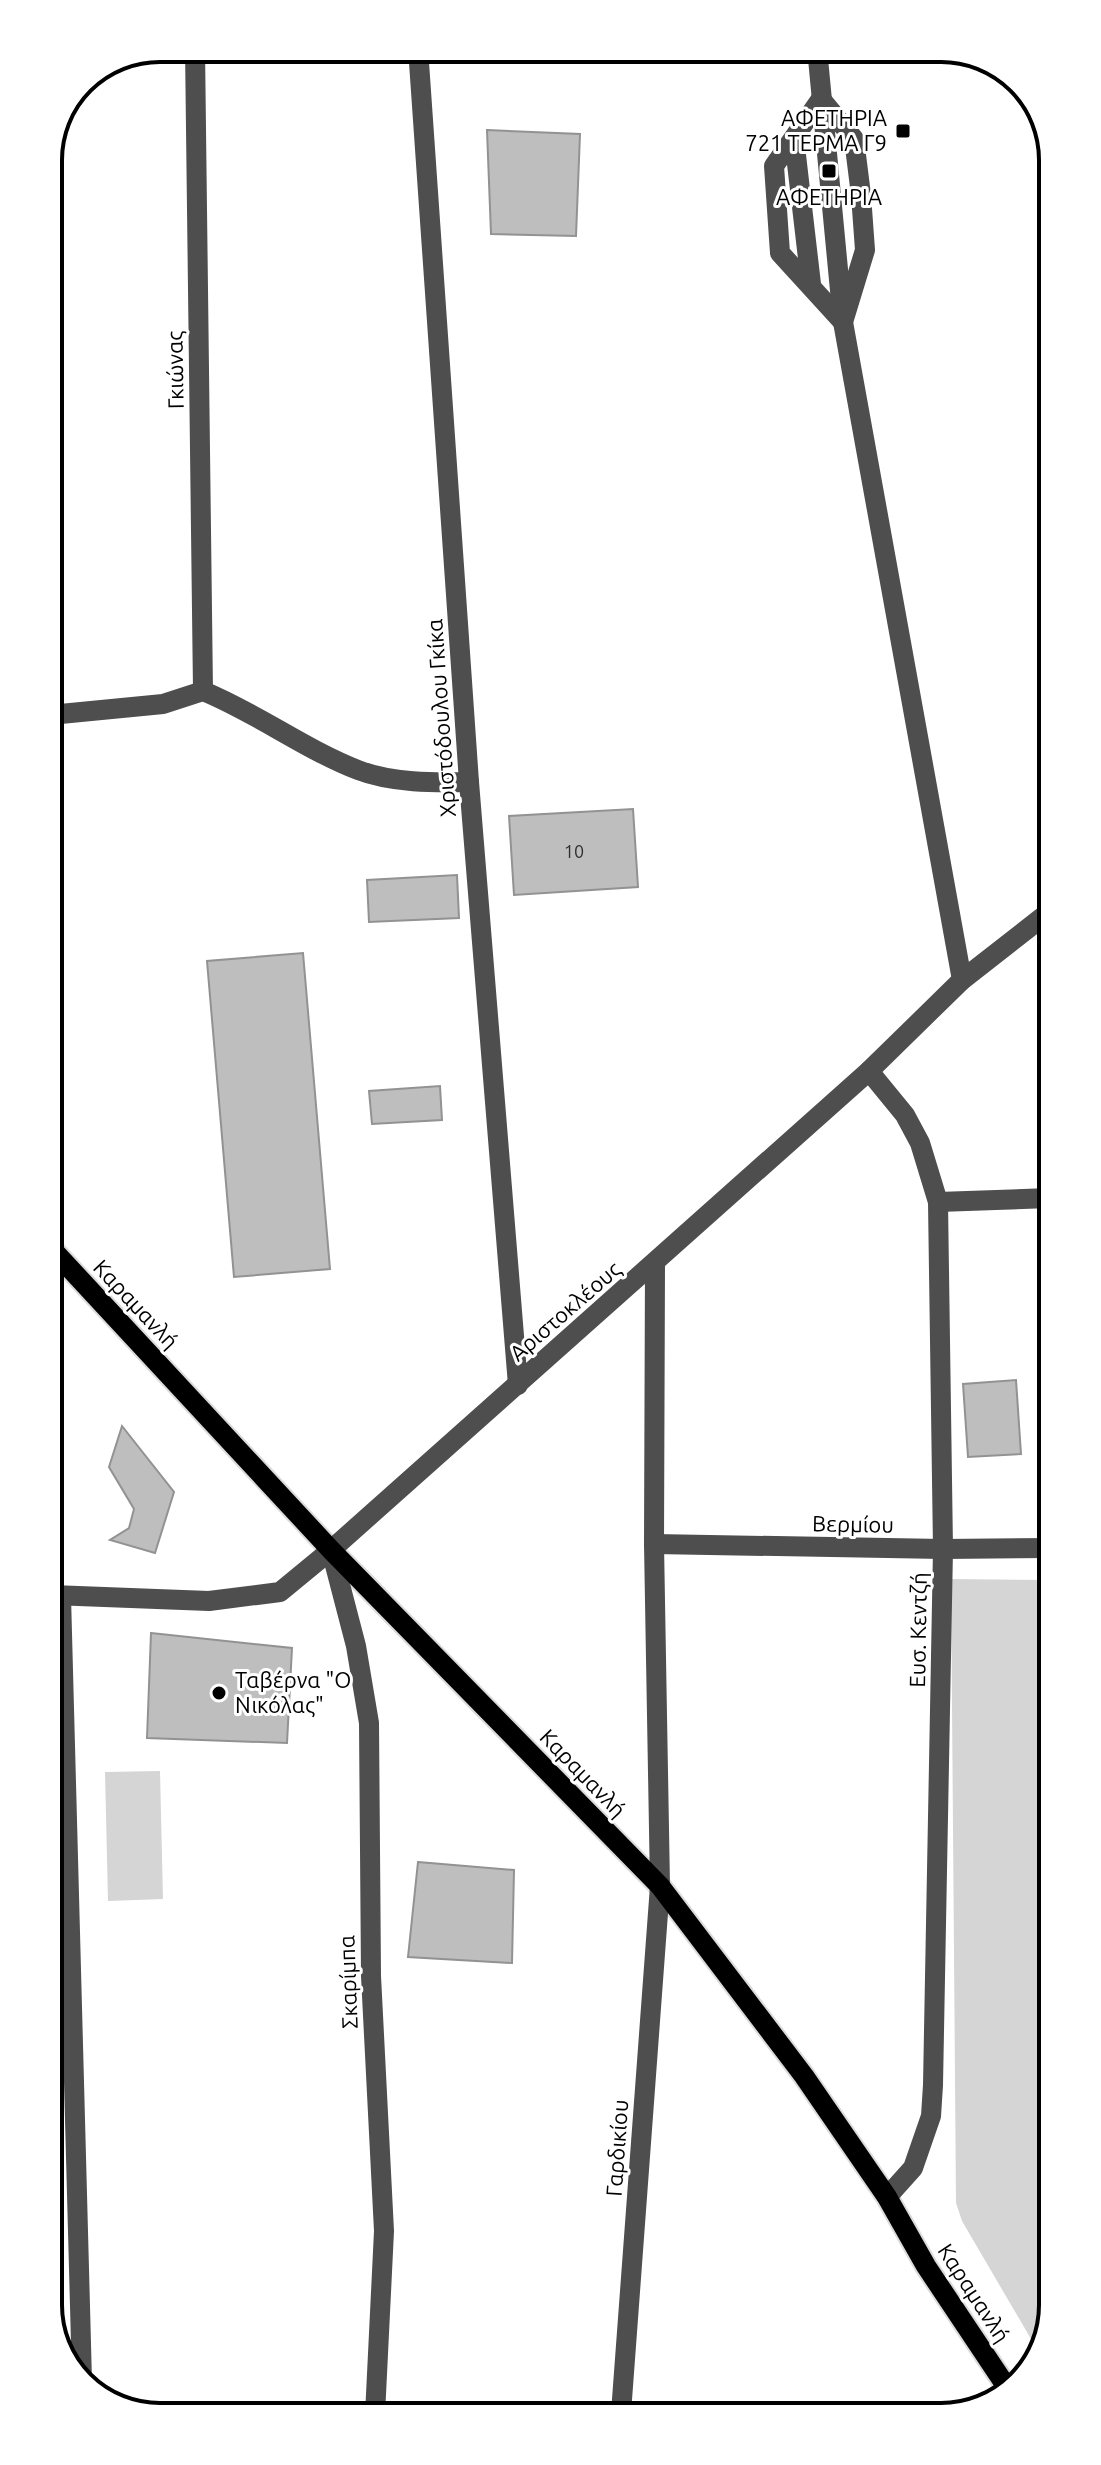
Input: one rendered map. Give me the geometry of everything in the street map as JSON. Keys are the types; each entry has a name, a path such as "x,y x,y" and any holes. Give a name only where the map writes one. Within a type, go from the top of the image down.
{"main road":[{"name":"Καραμανλή","path":"62,1260 331,1550 660,1886 804,2076 887,2197 926,2266 1003,2381"}],"street":[{"name":"Γκιώνας","path":"195,62 203,691"},
{"name":"Χριστόδουλου Γκίκα","path":"419,62 469,782 518,1385"},
{"path":"818,62 843,322 962,980"},
{"path":"821,99 774,166 780,253 843,322"},
{"path":"821,99 854,139 861,195 865,250 843,322"},
{"path":"62,714 163,704 203,691 238,705 292,737 360,771 423,783 469,782"},
{"name":"Αριστοκλέους","path":"62,1595 209,1601 280,1592 655,1264 869,1071 962,980 1039,920"},
{"name":"Ευσ. Κεντζή","path":"869,1071 905,1115 920,1143 938,1202 943,1549 933,2085 931,2116 918,2156 913,2168 887,2197"},
{"path":"938,1202 1039,1198"},
{"name":"Γαρδικίου","path":"622,2403 660,1886 654,1544 655,1264"},
{"name":"Βερμίου","path":"654,1544 1039,1548"},
{"name":"Σκαρίμπα","path":"331,1550 356,1646 369,1723 371,1976 384,2231 376,2403"},
{"path":"62,1969 81,2363"}],"shaded area":[{"path":"951,1579 1039,1580 1039,2305 1032,2341 962,2221 956,2203"},
{"path":"160,1771 163,1899 108,1901 105,1772"}],"building":[{"path":"487,130 580,134 576,236 491,234"},
{"path":"633,809 638,887 514,895 509,816"},
{"path":"457,875 459,918 369,922 367,880"},
{"path":"303,953 330,1269 234,1277 207,961"},
{"path":"440,1086 442,1120 372,1124 369,1091"},
{"path":"1016,1380 1021,1454 968,1457 963,1384"},
{"path":"122,1426 174,1492 155,1553 110,1540 129,1528 134,1509 109,1467"},
{"name":"Ταβέρνα \"Ο Νικόλας\"","path":"151,1633 292,1648 287,1743 147,1738"},
{"path":"418,1862 514,1870 512,1963 408,1957"}],"place":[{"name":"ΑΦΕΤΗΡΙΑ 721 ΤΕΡΜΑ Γ9","path":"903,131"},
{"name":"ΑΦΕΤΗΡΙΑ","path":"829,171"},
{"name":"Ταβέρνα \"Ο Νικόλας\"","path":"219,1693"}]}
